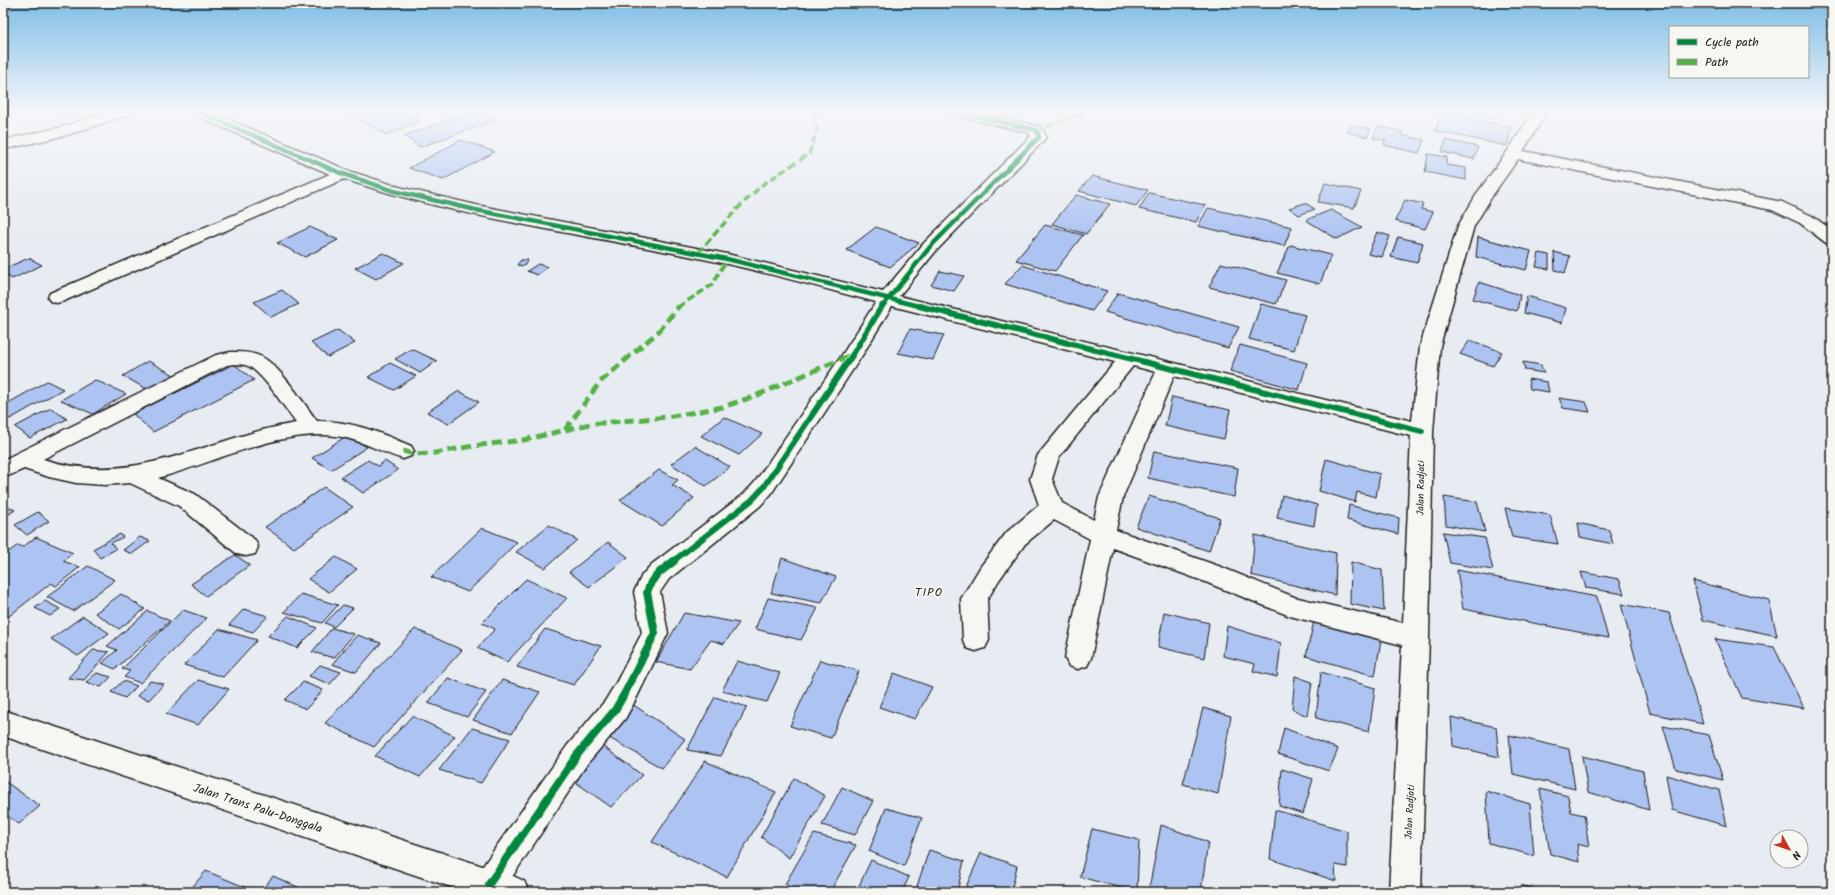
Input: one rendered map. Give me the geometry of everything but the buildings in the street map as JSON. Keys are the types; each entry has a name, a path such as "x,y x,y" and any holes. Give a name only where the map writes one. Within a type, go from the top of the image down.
{"main road":[{"path":"295,154 342,174 394,191 454,205 698,252 1422,431"},
{"path":"501,888 577,755 615,710 655,633 647,592 651,582 660,572 738,513 763,488 853,354 887,299 930,247 1022,154"},
{"path":"1514,154 1776,206 1801,215 1815,224 1832,239"},
{"name":"Jalan Radjati","path":"1405,892 1416,638 1422,431 1430,346 1466,226 1486,192 1514,154"},
{"path":"57,297 342,174"},
{"path":"3,470 228,358 240,358 258,363 311,428"},
{"path":"1129,358 1049,455 1041,479 1052,508 1103,536 1218,576 1290,606 1416,638"},
{"path":"1078,658 1110,497 1168,367"},
{"path":"22,460 46,469 75,474 101,477 132,475 285,431 311,428 336,429 355,432 403,451"},
{"path":"132,475 186,500 246,547"},
{"path":"976,640 974,599 990,573 1016,538 1052,508"},
{"name":"Jalan Trans Palu-Donggala","path":"3,723 501,888"}],"marked path":[{"path":"698,253 736,210 762,185 809,154"},
{"path":"565,430 600,382 659,331 680,305 712,285 727,259"},
{"path":"403,451 414,454 435,453 473,446 524,440 590,424 667,417 723,407 755,396 851,355"}],"cycle path":[{"path":"296,154 343,174 394,191 476,210 727,259 1422,431"},
{"path":"489,884 577,755 615,710 626,691 655,633 647,592 651,582 660,572 752,500 763,488 853,354 887,299 930,247 1022,154"}],"district":[{"name":"TIPO","path":"929,592"}]}
